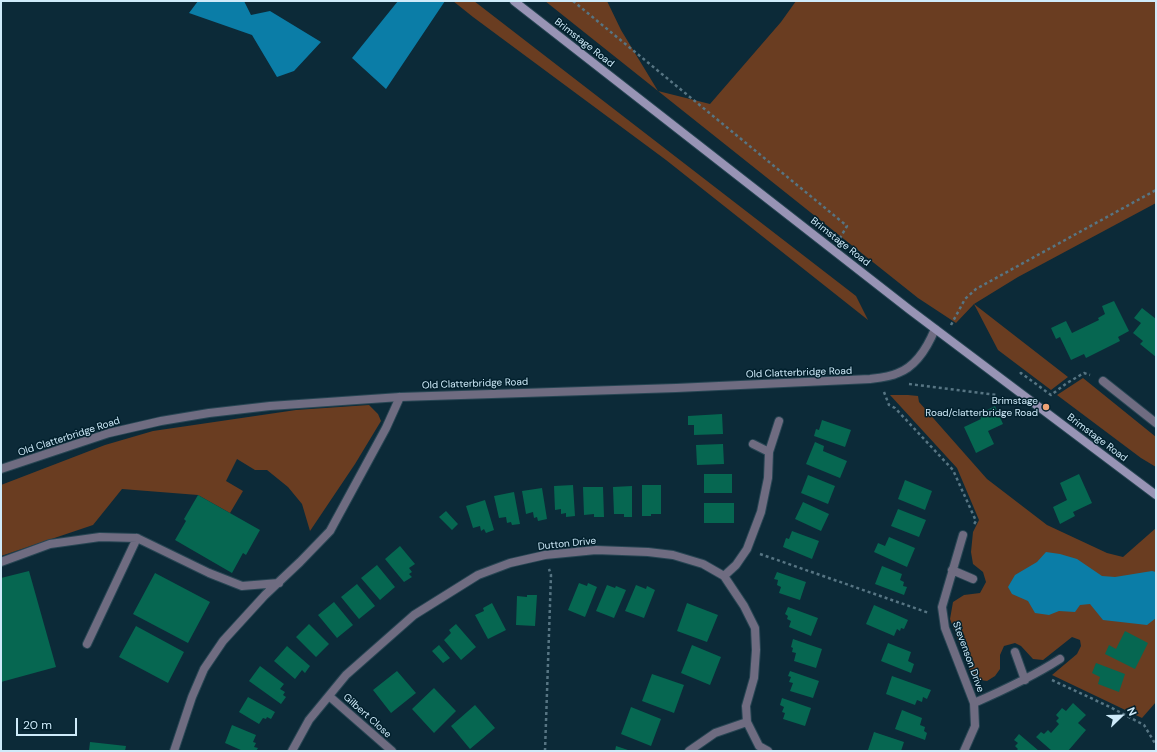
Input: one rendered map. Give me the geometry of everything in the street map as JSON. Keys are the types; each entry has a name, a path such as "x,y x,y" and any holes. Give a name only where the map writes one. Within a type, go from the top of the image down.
{"main road":[{"name":"Brimstage Road","path":"514,1 935,329 1156,496"}],"street":[{"name":"Old Clatterbridge Road","path":"1,469 109,433 161,421 209,413 270,406 400,396 676,388 870,379 898,373 915,361 928,344 935,329"},
{"path":"1103,381 1156,423"},
{"path":"174,751 192,697 204,668 223,641 265,595 330,531 386,428 400,396"},
{"path":"724,576 736,565 747,549 761,512 768,478 769,452 779,420"},
{"path":"753,444 769,452"},
{"name":"Stevenson Drive","path":"963,534 942,607 945,628 974,704 976,726 964,751"},
{"path":"1,562 50,544 100,537 138,538 209,573 242,586 279,582"},
{"path":"87,644 138,538"},
{"name":"Dutton Drive","path":"292,751 309,720 346,675 414,615 478,575 510,563 545,555 596,550 648,552 673,555 703,564 724,576 744,606 755,628 756,657 754,678 746,706 747,722 759,746 768,751"},
{"path":"952,570 973,579"},
{"path":"1015,652 1025,680"},
{"name":"Stevenson Drive","path":"974,704 1025,680 1060,659"},
{"name":"Gilbert Close","path":"329,696 392,751"},
{"path":"689,751 715,733 747,722"}],"path":[{"path":"573,1 848,226 834,250"},
{"path":"945,336 965,299 976,289 1156,190"},
{"path":"904,384 1000,395 1021,373 1051,395 1084,373 1103,381"},
{"path":"870,379 879,380 889,405 895,408 953,470 976,521 971,530 963,534"},
{"path":"747,549 944,618"},
{"path":"545,555 551,575 545,751"},
{"path":"1040,672 1056,682 1110,706 1144,725 1156,745"}],"shaded area":[{"path":"453,1 474,1 856,296 868,320 666,160"},
{"path":"545,1 607,1 621,30 658,91"},
{"path":"796,1 1156,1 1156,203 1018,277 974,304 956,323 918,298 658,91 710,104 781,22"},
{"path":"974,304 1068,377 1051,390 998,350"},
{"path":"1083,378 1156,437 1156,467 1141,458 1057,395"},
{"path":"890,395 918,396 919,402 987,479 1047,525 1107,553 1123,557 1156,528 1156,702 1142,718 1052,675 1077,654 1081,646 1080,640 1072,637 1043,660 1033,659 1021,646 1015,643 1004,646 1000,655 1000,669 995,676 987,681 975,679 970,671 950,619 953,602 964,595 980,593 986,582 983,572 973,564 971,552 973,532 979,520 957,468"},
{"path":"369,405 378,414 381,421 355,464 310,531 302,504 288,487 267,470 255,470 237,459 226,481 243,491 230,513 198,495 122,489 93,525 1,556 1,485 105,445 153,431 296,410"}],"water":[{"path":"198,1 244,1 251,15 270,11 321,42 294,71 277,77 252,35 189,13"},
{"path":"398,1 445,1 386,89 352,58"},
{"path":"1046,552 1077,559 1102,576 1115,577 1152,571 1156,572 1156,618 1147,625 1103,620 1090,604 1080,605 1075,612 1059,611 1049,615 1035,613 1028,601 1012,594 1008,587 1015,575 1037,562"}],"building":[{"path":"1114,301 1129,331 1118,337 1120,341 1086,358 1084,354 1071,360 1060,337 1056,339 1051,328 1066,321 1072,333 1099,320 1098,318 1105,314 1102,306"},
{"path":"1142,308 1156,319 1156,357 1140,344 1143,341 1133,333 1141,323 1134,318"},
{"path":"995,406 1003,424 988,431 994,444 976,453 964,427 981,419 979,414"},
{"path":"722,414 723,434 694,435 694,425 688,425 688,416"},
{"path":"822,420 851,430 845,447 814,436 816,429 819,430"},
{"path":"815,442 824,446 823,451 847,461 840,478 806,464"},
{"path":"723,444 724,464 697,465 696,445"},
{"path":"704,474 732,474 732,493 704,493"},
{"path":"1079,474 1092,503 1073,512 1075,516 1060,524 1053,507 1067,500 1060,483"},
{"path":"808,475 835,486 828,504 801,493"},
{"path":"905,480 932,491 925,510 898,499"},
{"path":"573,485 575,516 566,517 566,513 561,514 561,509 555,510 554,486"},
{"path":"642,485 661,485 661,514 642,516"},
{"path":"632,486 632,517 624,517 624,514 614,514 613,487"},
{"path":"583,487 603,487 604,517 594,517 594,514 584,515"},
{"path":"542,488 547,519 538,521 537,517 534,518 533,512 526,514 522,491"},
{"path":"514,492 520,524 512,525 511,522 507,523 506,517 499,518 494,496"},
{"path":"198,495 260,530 246,555 243,553 232,573 175,540 186,521 184,519"},
{"path":"485,500 494,530 486,533 484,529 481,531 480,526 473,528 466,506"},
{"path":"803,502 829,514 821,531 795,519"},
{"path":"704,503 734,503 734,523 704,523"},
{"path":"898,509 926,520 919,537 891,526"},
{"path":"446,511 458,524 452,530 439,517"},
{"path":"792,531 819,541 812,559 783,547 786,538 789,539"},
{"path":"889,537 915,548 907,567 874,552 878,543 885,546"},
{"path":"400,546 415,564 409,568 412,572 409,574 412,577 404,582 385,559"},
{"path":"377,565 395,587 380,600 361,578"},
{"path":"882,566 902,574 900,580 904,582 903,586 907,587 904,595 875,584"},
{"path":"29,571 56,667 1,682 1,578"},
{"path":"777,572 806,582 800,600 779,593 781,587 777,585 778,580 774,579"},
{"path":"155,573 210,602 188,643 133,614"},
{"path":"579,583 587,586 588,583 597,587 585,617 568,610"},
{"path":"357,584 375,606 359,619 341,597"},
{"path":"607,585 615,588 616,586 626,590 614,618 596,611"},
{"path":"636,585 646,589 647,586 655,590 644,618 625,611"},
{"path":"527,595 537,595 535,626 516,625 517,596 527,597"},
{"path":"334,602 353,625 337,638 318,615"},
{"path":"492,603 506,630 488,639 475,615 484,611 483,608"},
{"path":"687,603 718,615 707,642 677,631"},
{"path":"874,605 908,620 904,629 901,628 900,631 897,629 894,636 866,624"},
{"path":"788,607 818,618 811,636 789,627 791,621 787,619 788,616 785,614"},
{"path":"309,624 329,644 316,657 296,637"},
{"path":"456,624 476,647 461,660 444,640 451,633 449,630"},
{"path":"136,626 184,652 168,683 119,657"},
{"path":"1125,631 1148,643 1135,669 1105,654 1109,645 1116,649"},
{"path":"793,639 822,649 816,668 794,661 796,653 792,652 793,648 791,647"},
{"path":"888,643 911,652 908,661 914,664 911,673 881,661"},
{"path":"439,645 450,658 443,663 432,651"},
{"path":"692,645 721,657 710,685 681,673"},
{"path":"287,646 310,666 305,673 302,670 295,679 274,661"},
{"path":"1096,663 1125,674 1119,692 1098,684 1100,677 1092,673"},
{"path":"260,666 284,684 280,689 285,692 283,695 286,697 281,704 249,681"},
{"path":"397,671 416,693 391,713 373,690"},
{"path":"790,671 819,681 813,698 790,691 793,683 789,682 791,677 788,676"},
{"path":"652,674 684,685 674,713 642,701"},
{"path":"892,676 931,690 927,699 923,697 922,702 917,700 915,705 886,694"},
{"path":"434,688 456,711 434,733 412,709"},
{"path":"248,697 275,712 271,719 267,717 266,719 263,718 259,724 239,712"},
{"path":"782,698 811,708 805,726 783,719 785,713 782,712 784,707 780,705"},
{"path":"1073,703 1086,715 1078,723 1086,730 1068,751 1052,751 1036,737 1041,732 1044,734 1048,730 1051,733 1059,724 1056,721 1059,718 1056,715 1062,708 1066,711"},
{"path":"475,705 495,728 470,749 451,726"},
{"path":"631,707 661,719 651,746 621,734"},
{"path":"902,710 922,718 920,725 925,727 924,731 927,733 925,740 895,729"},
{"path":"232,725 256,735 253,742 256,743 254,747 258,748 256,751 243,751 225,743"},
{"path":"874,732 904,742 901,751 868,750"},
{"path":"1019,734 1039,751 1016,751 1018,749 1015,746 1018,743 1014,740"},
{"path":"90,742 126,746 125,751 89,751"},
{"path":"616,746 631,751 615,751"}],"place":[{"name":"Brimstage Road/clatterbridge Road","path":"1046,407"}]}
